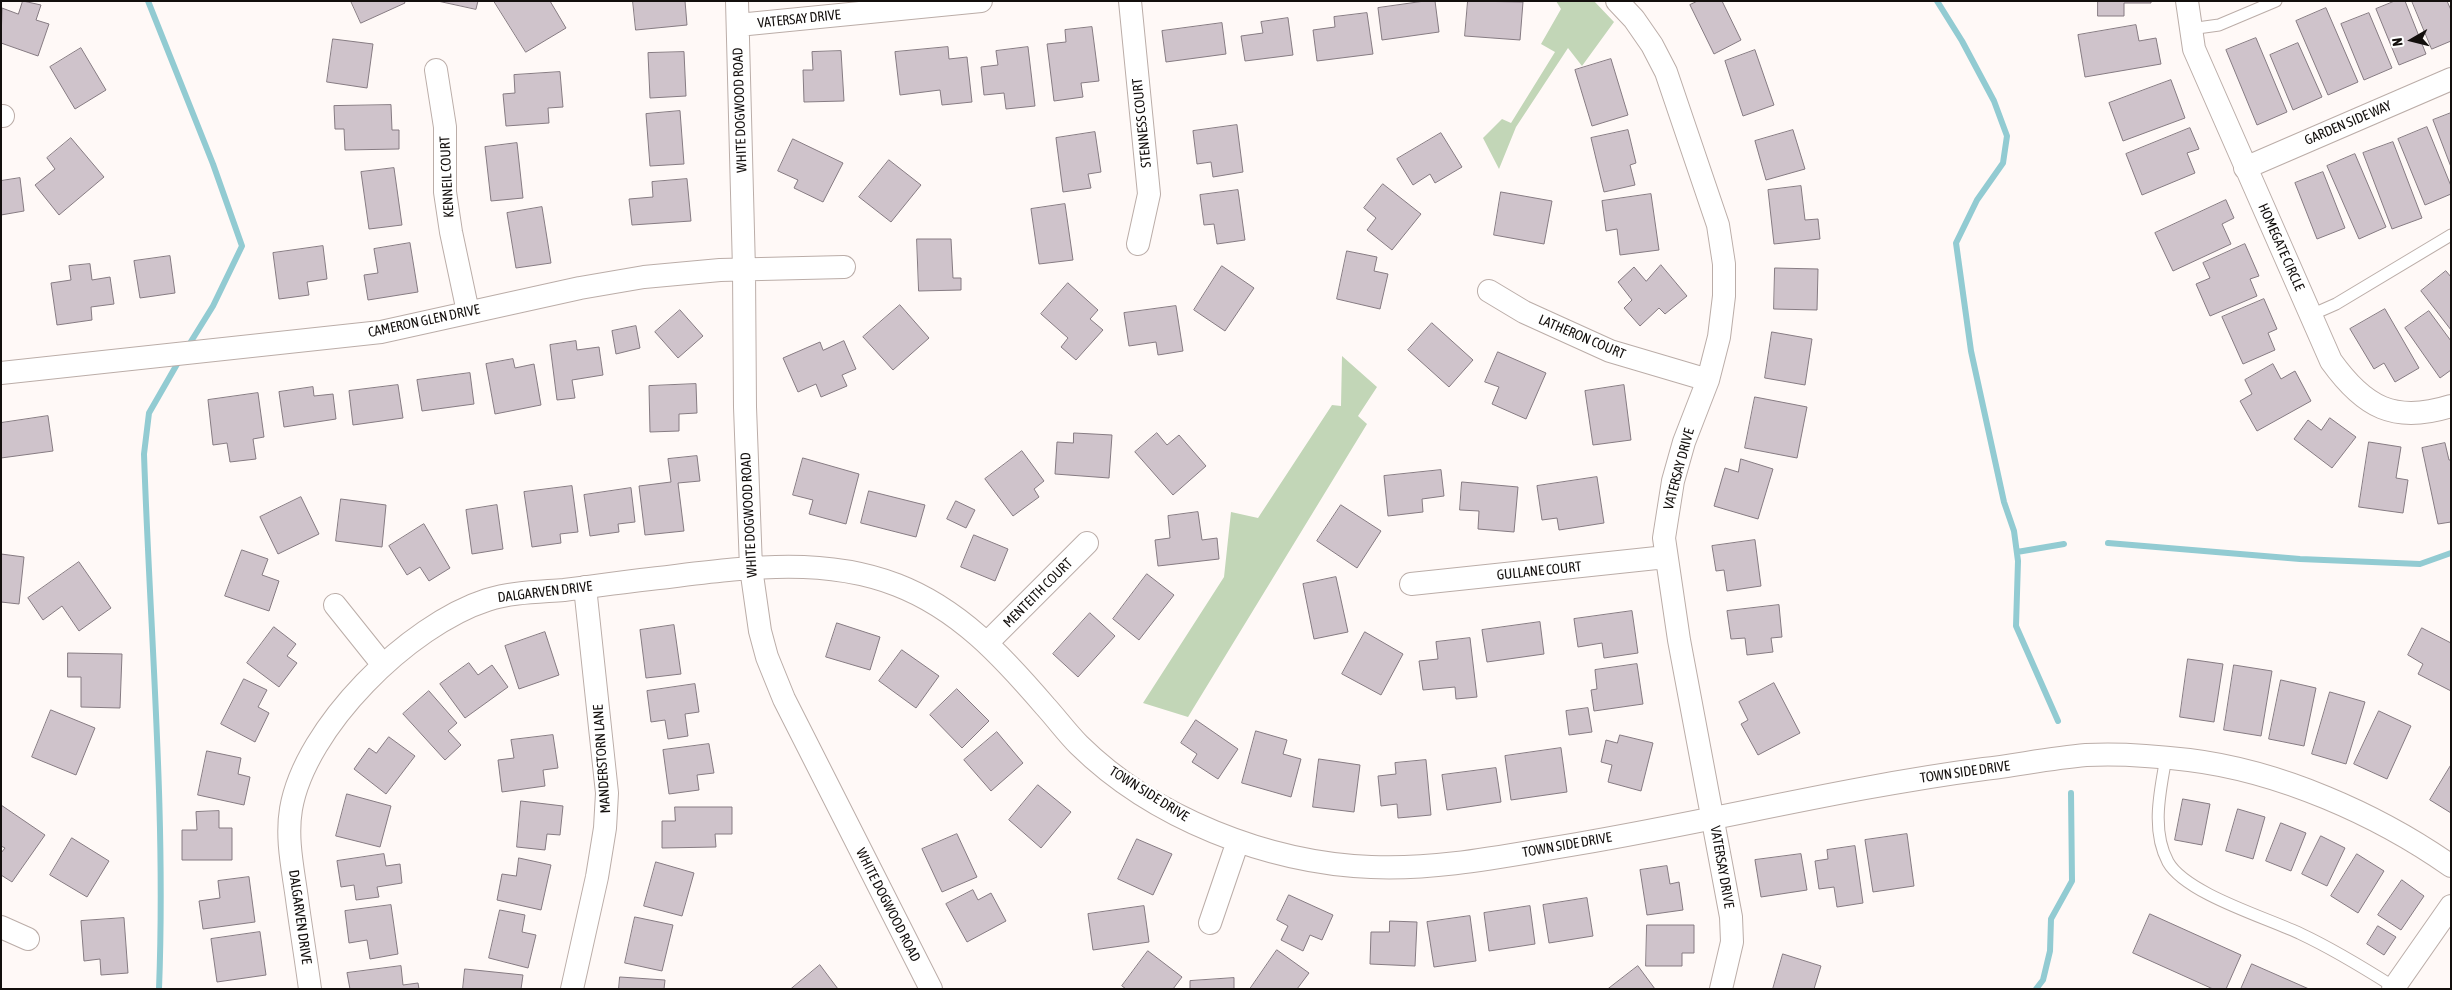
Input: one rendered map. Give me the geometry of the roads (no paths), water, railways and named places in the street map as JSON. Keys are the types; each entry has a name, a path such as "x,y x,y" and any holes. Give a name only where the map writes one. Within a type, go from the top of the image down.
{"street":[{"name":"WHITE DOGWOOD ROAD","path":"737,1 744,270 744,407 750,568 760,631 784,699 931,989"},
{"name":"VATERSAY DRIVE","path":"738,25 981,1"},
{"name":"STENNESS COURT","path":"1130,1 1149,194 1138,244"},
{"name":"VATERSAY DRIVE","path":"1617,1 1634,19 1652,45 1666,72 1718,225 1724,264 1724,296 1719,337 1708,380 1684,442 1673,481 1664,538 1679,640 1731,917 1732,942 1721,989"},
{"name":"HOMEGATE CIRCLE","path":"2187,1 2194,49 2331,361 2358,394 2388,410 2405,413 2423,413 2451,406"},
{"name":"KENNEIL COURT","path":"436,70 445,127 446,192 451,232 468,312"},
{"name":"GARDEN SIDE WAY","path":"2245,168 2451,79"},
{"name":"CAMERON GLEN DRIVE","path":"1,373 381,332 468,312 644,277 744,270 844,267"},
{"name":"LATHERON COURT","path":"1489,291 1524,312 1610,351 1708,380"},
{"name":"MENTEITH COURT","path":"988,642 1087,543"},
{"name":"GULLANE COURT","path":"1411,584 1666,557"},
{"name":"TOWN SIDE DRIVE","path":"750,568 820,567 862,574 892,583 941,607 988,642 1078,744 1106,768 1167,809 1238,841 1301,858 1367,867 1454,864 1597,840 1933,776 2078,756 2166,758 2199,761 2253,774 2310,791 2385,824 2451,866"},
{"name":"DALGARVEN DRIVE","path":"310,989 289,844 291,809 303,769 317,744 334,719 383,665 430,629 461,610 485,600 505,595 750,568"},
{"name":"MANDERSTORN LANE","path":"572,989 599,867 605,828 607,792 585,587"},
{"path":"335,605 383,665"},
{"path":"1210,923 1238,841"},
{"path":"2393,988 2451,906"},
{"path":"1,926 28,939"}],"lane":[{"path":"2190,29 2219,25 2276,1"},
{"path":"2311,315 2336,304 2451,235"},
{"path":"2166,758 2159,798 2158,826 2163,850 2169,864 2179,876 2204,892 2302,934 2393,988"}],"waterway":[{"path":"148,1 213,164 242,246 213,306 187,348"},
{"path":"1937,1 1962,41 1994,101 2007,136 2003,163 1977,200 1956,243 1971,351 2004,502 2014,531 2018,561 2016,626 2058,721"},
{"path":"159,989 161,922 159,788 144,454 149,413 180,359"},
{"path":"2108,543 2300,559 2420,564 2451,553"},
{"path":"2017,552 2064,544"},
{"path":"2036,989 2043,980 2050,951 2051,919 2072,881 2071,793"}]}
